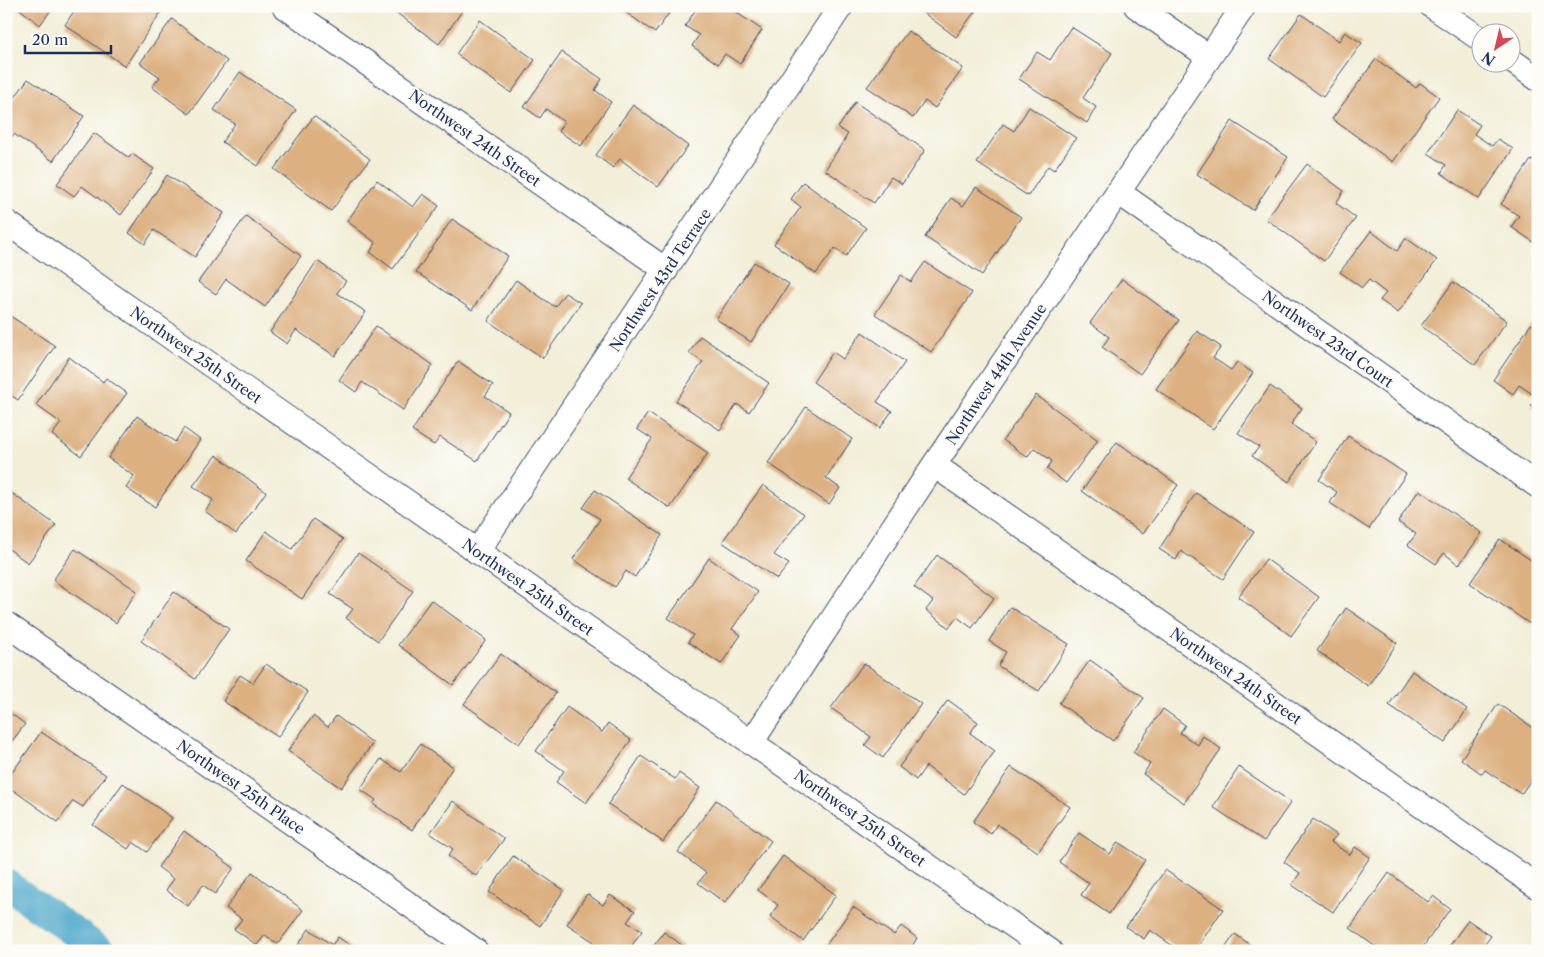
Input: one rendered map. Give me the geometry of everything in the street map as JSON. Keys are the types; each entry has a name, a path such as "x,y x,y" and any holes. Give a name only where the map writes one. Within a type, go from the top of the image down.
{"street":[{"name":"Northwest 24th Street","path":"284,6 666,270"},
{"name":"Northwest 43rd Terrace","path":"477,552 841,6"},
{"path":"1136,6 1209,56"},
{"name":"Northwest 44th Avenue","path":"752,743 934,466 1244,6"},
{"path":"1432,6 1472,33"},
{"path":"1522,68 1538,79"},
{"name":"Northwest 23rd Court","path":"1118,192 1538,486"},
{"name":"Northwest 25th Street","path":"6,222 1050,951"},
{"name":"Northwest 24th Street","path":"934,466 1538,887"},
{"name":"Northwest 25th Place","path":"6,624 476,951"}],"building":[{"path":"16,6 54,6 40,25"},
{"path":"77,6 152,6 161,12 125,66 65,25"},
{"path":"387,6 455,6 462,11 439,44"},
{"path":"617,6 674,6 655,33"},
{"path":"698,6 727,6 762,30 740,64 725,54 718,64 692,46 699,35 685,26"},
{"path":"925,6 979,6 956,37 921,11"},
{"path":"1301,14 1339,41 1345,32 1362,43 1323,97 1269,59"},
{"path":"172,19 227,61 189,114 152,87 160,77 140,63"},
{"path":"480,20 535,60 511,93 456,54"},
{"path":"1071,27 1112,53 1083,98 1096,107 1087,123 1019,79 1037,52 1050,60"},
{"path":"908,31 963,68 935,108 925,101 913,118 867,87"},
{"path":"562,52 602,79 595,90 611,102 581,146 558,131 564,122 546,109 540,118 524,107"},
{"path":"1376,59 1416,88 1420,83 1439,97 1393,162 1332,119"},
{"path":"240,72 296,110 258,166 222,142 235,124 214,110"},
{"path":"28,79 84,116 53,161 14,134 6,145 6,110"},
{"path":"855,102 925,150 902,184 891,177 874,203 825,170 848,134 838,128"},
{"path":"633,105 688,146 658,187 620,159 613,168 596,155"},
{"path":"1029,107 1076,138 1054,170 1048,166 1028,196 977,163 1003,124 1014,131"},
{"path":"1457,110 1480,125 1474,134 1492,146 1498,139 1513,149 1479,199 1441,173 1446,165 1428,153"},
{"path":"314,116 370,159 331,211 274,169"},
{"path":"1232,121 1288,157 1253,210 1197,174"},
{"path":"94,133 129,158 132,154 154,169 121,215 82,186 74,196 57,184"},
{"path":"1531,160 1538,165 1538,245 1511,227 1519,216 1501,204"},
{"path":"1307,164 1344,191 1336,203 1356,218 1324,261 1266,219"},
{"path":"167,175 224,213 195,257 154,230 145,244 129,233"},
{"path":"377,180 413,207 423,194 439,206 393,269 370,252 376,243 347,221"},
{"path":"803,182 866,228 846,256 835,248 816,274 774,244 801,207 791,199"},
{"path":"976,187 1021,217 982,275 925,237 951,198 963,206"},
{"path":"246,216 301,256 265,307 226,279 216,294 198,282"},
{"path":"452,219 508,256 472,310 416,272"},
{"path":"1371,231 1397,251 1406,238 1437,260 1398,313 1380,300 1386,293 1369,280 1362,288 1340,272"},
{"path":"317,261 346,281 337,293 366,312 335,356 296,330 287,344 270,332"},
{"path":"754,262 789,284 751,342 716,319"},
{"path":"925,262 972,293 931,352 875,314 901,275 911,282"},
{"path":"1122,279 1179,320 1140,374 1102,347 1109,337 1090,323"},
{"path":"516,280 555,307 565,293 581,303 543,358 488,321"},
{"path":"1453,282 1507,321 1475,365 1421,326"},
{"path":"6,313 55,346 18,400 6,392"},
{"path":"1531,324 1538,329 1538,410 1531,406 1537,397 1519,385 1513,394 1493,380"},
{"path":"376,326 433,365 403,410 362,382 356,392 339,380"},
{"path":"1197,331 1221,347 1213,358 1231,370 1237,362 1253,373 1213,429 1156,389"},
{"path":"862,332 905,362 877,402 892,411 880,428 813,382 833,352 843,359"},
{"path":"700,336 769,383 749,412 737,404 720,430 676,401 703,362 689,353"},
{"path":"69,357 103,382 106,378 127,393 81,456 52,435 61,423 36,405"},
{"path":"458,361 493,385 485,396 509,412 477,461 440,437 434,445 412,431"},
{"path":"1270,386 1302,408 1291,424 1316,442 1289,482 1252,456 1259,447 1238,433"},
{"path":"1036,395 1098,440 1066,483 1047,469 1052,461 1034,448 1027,457 1003,440"},
{"path":"806,407 852,439 826,478 840,488 829,504 768,463"},
{"path":"648,413 708,453 670,508 625,478 652,439 637,429"},
{"path":"137,416 175,442 184,428 200,440 155,507 126,488 134,476 108,458"},
{"path":"1348,436 1406,474 1369,529 1330,503 1337,492 1319,480"},
{"path":"1117,442 1178,485 1143,534 1082,491"},
{"path":"216,455 266,492 236,534 205,511 213,500 193,486"},
{"path":"763,485 804,514 774,555 789,564 777,579 722,542"},
{"path":"6,489 56,525 28,563 6,547"},
{"path":"595,490 662,535 635,577 626,571 615,587 573,559 600,519 583,508"},
{"path":"1419,490 1482,533 1459,565 1444,553 1436,564 1408,545 1416,534 1398,522"},
{"path":"1196,493 1254,532 1223,579 1181,551 1176,560 1159,549"},
{"path":"313,519 343,539 302,599 246,561 266,531 292,549"},
{"path":"1500,539 1538,565 1538,611 1530,624 1470,583"},
{"path":"75,549 137,591 116,623 53,580"},
{"path":"358,553 413,591 378,641 346,618 353,609 330,594"},
{"path":"937,555 994,598 972,628 957,617 949,628 926,610 933,601 914,587"},
{"path":"709,558 758,592 732,629 741,635 721,664 688,642 693,635 668,618"},
{"path":"1266,559 1319,597 1291,636 1238,597"},
{"path":"174,592 229,629 195,679 141,641"},
{"path":"431,600 486,640 453,685 398,645"},
{"path":"1010,607 1069,644 1039,691 998,666 1006,652 989,641"},
{"path":"1346,608 1397,643 1368,686 1317,651"},
{"path":"501,654 556,693 519,744 464,704"},
{"path":"1090,660 1144,698 1113,741 1059,703"},
{"path":"864,663 921,704 883,758 865,745 871,737 831,708"},
{"path":"266,664 308,692 278,737 223,701 240,675 253,683"},
{"path":"1412,671 1467,709 1445,743 1389,705"},
{"path":"948,700 978,722 970,733 995,751 964,794 926,766 916,780 899,767"},
{"path":"1498,704 1538,731 1538,770 1521,794 1485,770 1482,774 1461,759"},
{"path":"567,707 602,732 608,723 631,740 586,803 556,782 564,771 536,751"},
{"path":"1163,709 1185,725 1180,733 1198,745 1203,736 1221,749 1184,803 1143,774 1150,764 1133,752"},
{"path":"6,710 25,724 6,749"},
{"path":"313,716 328,727 336,716 373,743 341,788 288,751"},
{"path":"41,732 106,775 83,807 73,801 58,822 6,785 6,781"},
{"path":"420,744 453,767 412,830 373,804 376,800 360,789 381,759 401,772"},
{"path":"641,756 675,779 679,773 700,788 663,842 608,804"},
{"path":"1011,767 1070,807 1038,852 997,824 991,834 973,822"},
{"path":"1239,767 1291,802 1264,841 1213,807"},
{"path":"123,783 172,818 147,852 133,842 128,849 93,825"},
{"path":"716,800 771,841 725,903 698,883 706,873 678,852"},
{"path":"453,801 504,839 476,876 448,856 453,849 430,833"},
{"path":"1313,819 1337,835 1331,842 1350,855 1355,847 1370,857 1333,912 1292,885 1300,873 1284,862"},
{"path":"184,831 234,868 215,894 203,885 188,906 166,890 174,879 158,867"},
{"path":"1079,833 1110,854 1118,842 1145,860 1109,914 1081,895 1089,883 1059,862"},
{"path":"513,856 564,890 540,926 489,892"},
{"path":"783,856 836,895 803,941 770,916 778,905 758,890"},
{"path":"1165,870 1223,909 1195,951 1180,951 1150,930 1144,939 1126,927"},
{"path":"252,872 303,910 278,944 265,935 257,945 234,929 242,919 226,908"},
{"path":"1389,873 1428,902 1433,896 1450,909 1420,951 1381,951 1350,928"},
{"path":"587,894 603,905 610,895 635,911 627,922 642,931 628,951 589,951 594,942 567,924"},
{"path":"853,907 894,935 901,926 917,938 909,951 822,951"},
{"path":"1468,920 1491,936 1485,944 1495,951 1446,951"},
{"path":"309,929 332,945 338,937 358,951 294,951"},
{"path":"664,932 690,951 650,951"},
{"path":"1235,934 1259,951 1223,951"}],"waterway":[{"path":"6,884 101,951"}]}
